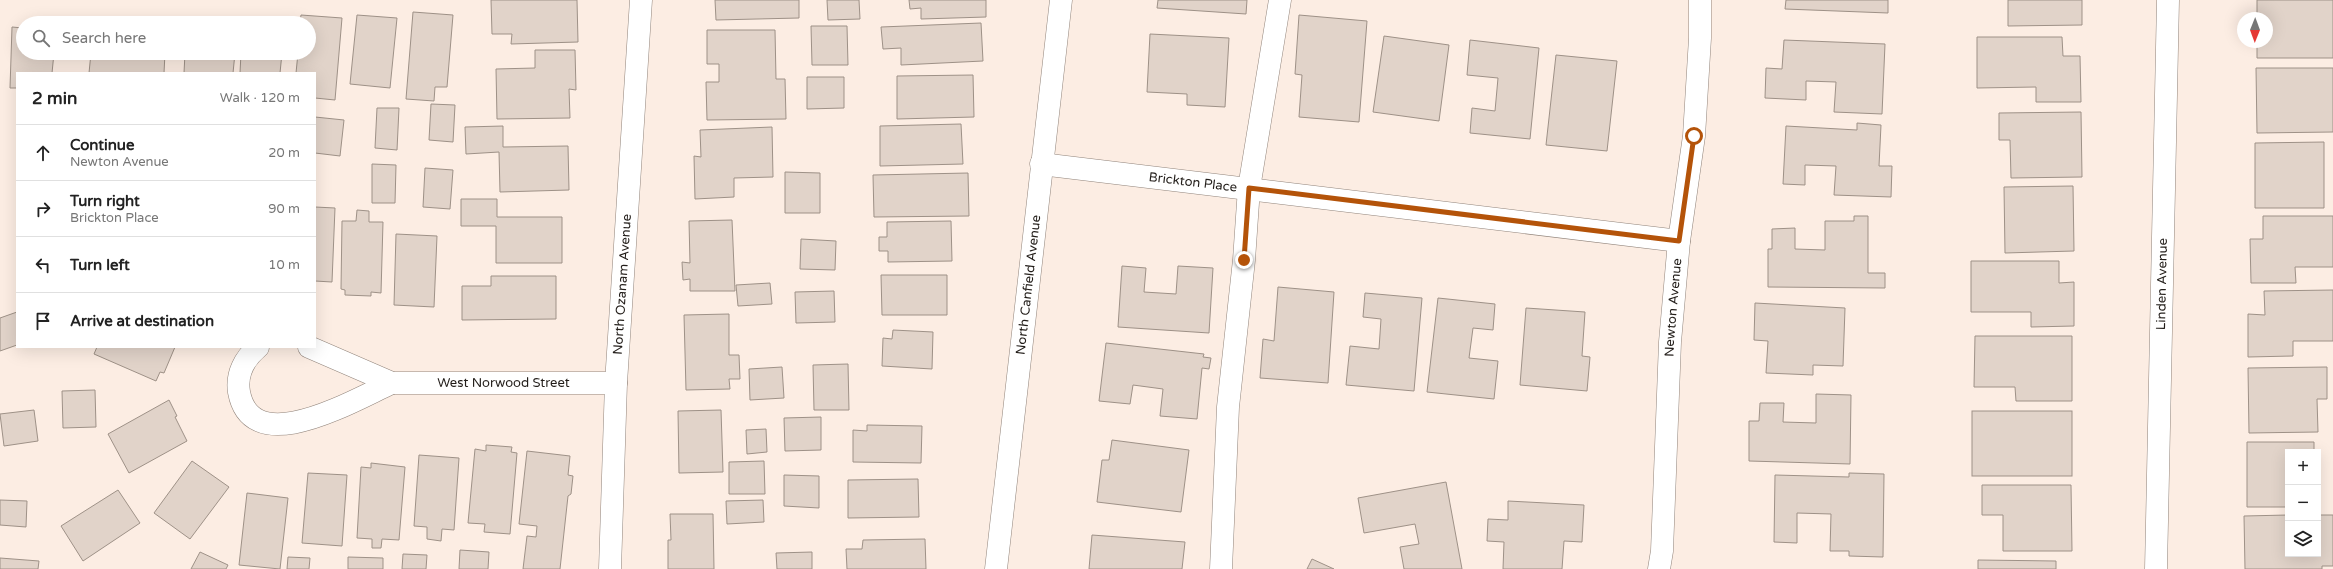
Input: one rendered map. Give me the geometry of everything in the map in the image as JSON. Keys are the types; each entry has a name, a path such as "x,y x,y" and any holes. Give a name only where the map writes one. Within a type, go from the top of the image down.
{"street":[{"name":"North Ozanam Avenue","path":"610,569 616,383 641,0"},
{"name":"North Canfield Avenue","path":"996,569 1041,164 1061,0"},
{"path":"1221,569 1228,407 1244,260 1249,188 1280,0"},
{"name":"Newton Avenue","path":"1659,569 1662,551 1670,342 1679,241 1694,136 1700,38 1700,0"},
{"name":"Linden Avenue","path":"2156,569 2168,0"},
{"name":"Brickton Place","path":"1041,164 1679,241"},
{"name":"West Norwood Street","path":"257,348 248,356 240,372 239,392 245,408 261,423 277,426 296,423 392,382"},
{"name":"West Norwood Street","path":"311,348 392,382 616,383"}],"building":[{"path":"491,0 577,0 578,42 511,44 512,34 492,34"},
{"path":"715,0 799,0 799,18 716,20"},
{"path":"827,0 859,0 860,19 828,20"},
{"path":"909,0 986,0 986,17 921,19 921,8 910,9"},
{"path":"1158,0 1247,0 1246,14 1157,8"},
{"path":"1786,0 1888,0 1888,13 1785,9"},
{"path":"2008,0 2082,0 2082,25 2008,26"},
{"path":"2257,0 2333,0 2333,58 2257,58 2257,48 2273,48 2273,12 2257,12"},
{"path":"413,12 453,15 447,87 435,87 434,101 406,99"},
{"path":"357,15 397,18 390,88 350,84"},
{"path":"1299,15 1367,21 1359,122 1299,117 1302,75 1295,74"},
{"path":"316,16 342,18 335,100 316,98 316,72 296,72 297,60 316,60"},
{"path":"981,23 983,61 901,65 901,48 883,49 881,27"},
{"path":"811,26 847,26 848,65 812,65"},
{"path":"12,27 16,27 16,60 53,60 52,72 16,72 16,88 10,88"},
{"path":"707,30 775,30 776,79 785,79 786,119 707,120 706,82 719,82 719,64 707,64"},
{"path":"1150,34 1229,38 1225,107 1187,105 1187,94 1147,92"},
{"path":"1384,36 1449,45 1439,121 1373,112"},
{"path":"1977,37 2062,37 2063,56 2080,56 2081,102 2036,102 2036,87 1977,88"},
{"path":"1470,40 1539,48 1530,139 1470,133 1472,108 1495,111 1498,78 1467,75"},
{"path":"1784,40 1885,44 1882,114 1834,112 1836,82 1806,81 1806,100 1765,98 1766,68 1782,69"},
{"path":"535,50 575,50 576,90 569,89 570,118 497,119 496,69 535,68"},
{"path":"1556,55 1617,61 1607,151 1546,145"},
{"path":"90,60 165,60 164,72 89,72"},
{"path":"185,60 234,60 233,72 184,72"},
{"path":"241,60 281,60 280,72 240,72"},
{"path":"2256,68 2333,68 2333,132 2257,133"},
{"path":"973,75 974,117 897,119 897,76"},
{"path":"807,77 844,77 844,108 807,109"},
{"path":"431,104 455,105 453,142 429,140"},
{"path":"377,108 399,108 397,150 375,148"},
{"path":"2081,112 2082,177 2011,178 2010,140 1999,140 1999,113"},
{"path":"316,117 344,120 340,156 316,153"},
{"path":"1857,123 1881,125 1879,166 1892,166 1891,197 1834,195 1836,166 1805,165 1805,185 1783,184 1786,126 1857,130"},
{"path":"961,124 963,164 880,166 880,126"},
{"path":"503,126 503,147 568,146 569,190 500,192 499,152 466,154 465,127"},
{"path":"772,127 773,177 734,178 734,197 695,199 694,156 701,157 700,130"},
{"path":"2324,142 2324,208 2255,208 2255,143"},
{"path":"372,164 396,165 395,203 372,203"},
{"path":"425,168 453,170 450,209 423,207"},
{"path":"785,172 820,173 820,213 785,213"},
{"path":"968,173 969,216 874,217 873,175"},
{"path":"2073,186 2074,251 2005,253 2004,187"},
{"path":"461,199 497,199 497,217 562,217 562,263 496,263 496,226 461,226"},
{"path":"316,207 335,208 332,282 316,281"},
{"path":"357,210 369,211 369,222 383,222 381,293 371,292 371,296 345,295 345,290 341,289 342,221 356,221"},
{"path":"1854,216 1868,216 1868,273 1885,273 1885,288 1768,287 1768,249 1772,249 1772,229 1795,228 1795,249 1825,250 1825,221 1854,221"},
{"path":"2263,216 2333,216 2333,267 2295,267 2296,283 2251,283 2250,239 2263,239"},
{"path":"732,220 735,291 690,291 690,279 683,280 682,262 690,263 689,221"},
{"path":"951,221 952,261 888,262 888,251 879,251 879,237 887,237 887,222"},
{"path":"396,234 437,236 434,307 394,305"},
{"path":"801,239 836,241 835,270 800,269"},
{"path":"1971,261 2059,261 2059,283 2074,282 2074,326 2031,327 2031,312 1971,312"},
{"path":"1122,266 1146,268 1144,292 1176,294 1178,266 1213,268 1209,333 1118,327"},
{"path":"881,275 947,275 947,315 882,315"},
{"path":"491,276 556,276 556,319 462,320 462,286 491,286"},
{"path":"770,283 772,304 738,306 736,285"},
{"path":"1278,287 1334,292 1328,383 1260,378 1263,339 1274,341"},
{"path":"2333,290 2333,341 2293,341 2293,356 2248,357 2248,314 2265,315 2264,291"},
{"path":"834,291 835,322 796,323 795,292"},
{"path":"1365,293 1422,298 1414,391 1346,385 1350,346 1379,349 1381,319 1363,317"},
{"path":"1438,298 1495,304 1493,330 1473,328 1469,358 1498,361 1494,399 1427,392"},
{"path":"1755,303 1845,308 1843,366 1813,365 1813,375 1766,373 1768,341 1754,340"},
{"path":"1526,308 1585,312 1582,356 1590,357 1587,391 1520,385"},
{"path":"16,312 16,345 0,351 0,318"},
{"path":"729,314 729,355 739,355 740,379 729,379 730,389 686,390 684,315"},
{"path":"893,330 933,332 932,369 882,366 883,338 892,339"},
{"path":"1975,336 2072,336 2072,401 2016,401 2015,387 1974,387"},
{"path":"1106,343 1204,354 1203,357 1211,358 1209,369 1202,368 1197,419 1160,416 1163,389 1133,385 1130,404 1099,401"},
{"path":"97,348 175,348 164,373 160,372 156,381 94,354"},
{"path":"848,364 849,410 814,410 813,365"},
{"path":"782,367 784,398 750,400 749,369"},
{"path":"2327,367 2327,399 2317,399 2318,432 2249,433 2248,368"},
{"path":"95,390 96,427 63,428 62,391"},
{"path":"1816,394 1851,395 1850,464 1749,461 1749,421 1759,421 1760,403 1784,403 1783,422 1816,423"},
{"path":"169,400 177,416 175,417 187,441 129,473 108,434"},
{"path":"34,410 38,441 4,446 0,414"},
{"path":"721,410 723,472 679,473 678,411"},
{"path":"1972,411 2072,411 2072,476 1972,476"},
{"path":"821,417 821,450 785,451 784,418"},
{"path":"867,425 922,426 921,463 853,462 853,430 867,431"},
{"path":"766,429 767,452 747,454 746,430"},
{"path":"1112,440 1189,450 1181,512 1097,502 1102,460 1109,460"},
{"path":"2247,442 2314,442 2314,449 2285,449 2285,507 2247,507"},
{"path":"486,445 512,447 511,452 517,453 510,534 484,532 485,524 468,523 475,449 486,451"},
{"path":"527,451 570,456 568,475 573,476 571,494 568,496 560,569 523,569 527,536 536,537 537,526 519,524"},
{"path":"419,455 459,458 454,530 442,529 441,541 427,539 427,527 414,526"},
{"path":"192,461 229,487 190,539 154,513"},
{"path":"764,461 765,494 729,494 729,462"},
{"path":"371,463 405,467 399,540 382,539 381,548 372,548 372,539 357,538 361,467 371,468"},
{"path":"308,473 347,475 342,546 302,543"},
{"path":"1849,473 1884,474 1883,557 1849,556 1849,551 1830,551 1831,514 1797,513 1797,543 1774,542 1775,475 1849,477"},
{"path":"784,475 819,476 819,508 784,506"},
{"path":"918,479 919,517 848,518 848,480"},
{"path":"1446,482 1462,569 1404,569 1400,547 1419,544 1415,524 1364,533 1358,498"},
{"path":"1982,485 2071,485 2072,551 2003,551 2003,515 1982,515"},
{"path":"118,490 140,523 83,561 61,526"},
{"path":"247,493 288,498 280,569 239,565"},
{"path":"0,500 27,501 26,527 0,525"},
{"path":"763,500 764,522 727,524 726,501"},
{"path":"1508,501 1584,505 1582,542 1564,541 1562,569 1503,569 1504,542 1487,541 1488,519 1508,520"},
{"path":"670,514 713,514 714,569 668,569 668,540 671,540"},
{"path":"2285,515 2285,557 2321,557 2321,515 2333,515 2333,566 2322,566 2322,569 2245,569 2244,516"},
{"path":"1092,535 1185,542 1182,569 1089,569"},
{"path":"925,539 926,569 847,569 846,549 862,549 863,540"},
{"path":"460,550 489,552 488,569 459,569"},
{"path":"200,552 228,565 226,569 191,569"},
{"path":"812,552 812,569 777,569 776,553"},
{"path":"403,554 427,555 426,569 402,569"},
{"path":"288,557 310,558 309,569 287,569"},
{"path":"348,557 383,558 383,569 348,569"},
{"path":"0,558 39,561 38,569 0,569"},
{"path":"1312,559 1334,569 1307,569"},
{"path":"1978,560 2056,561 2056,569 1978,569"}],"route":[{"path":"1244,260 1249,188 1679,241 1694,136"}]}
